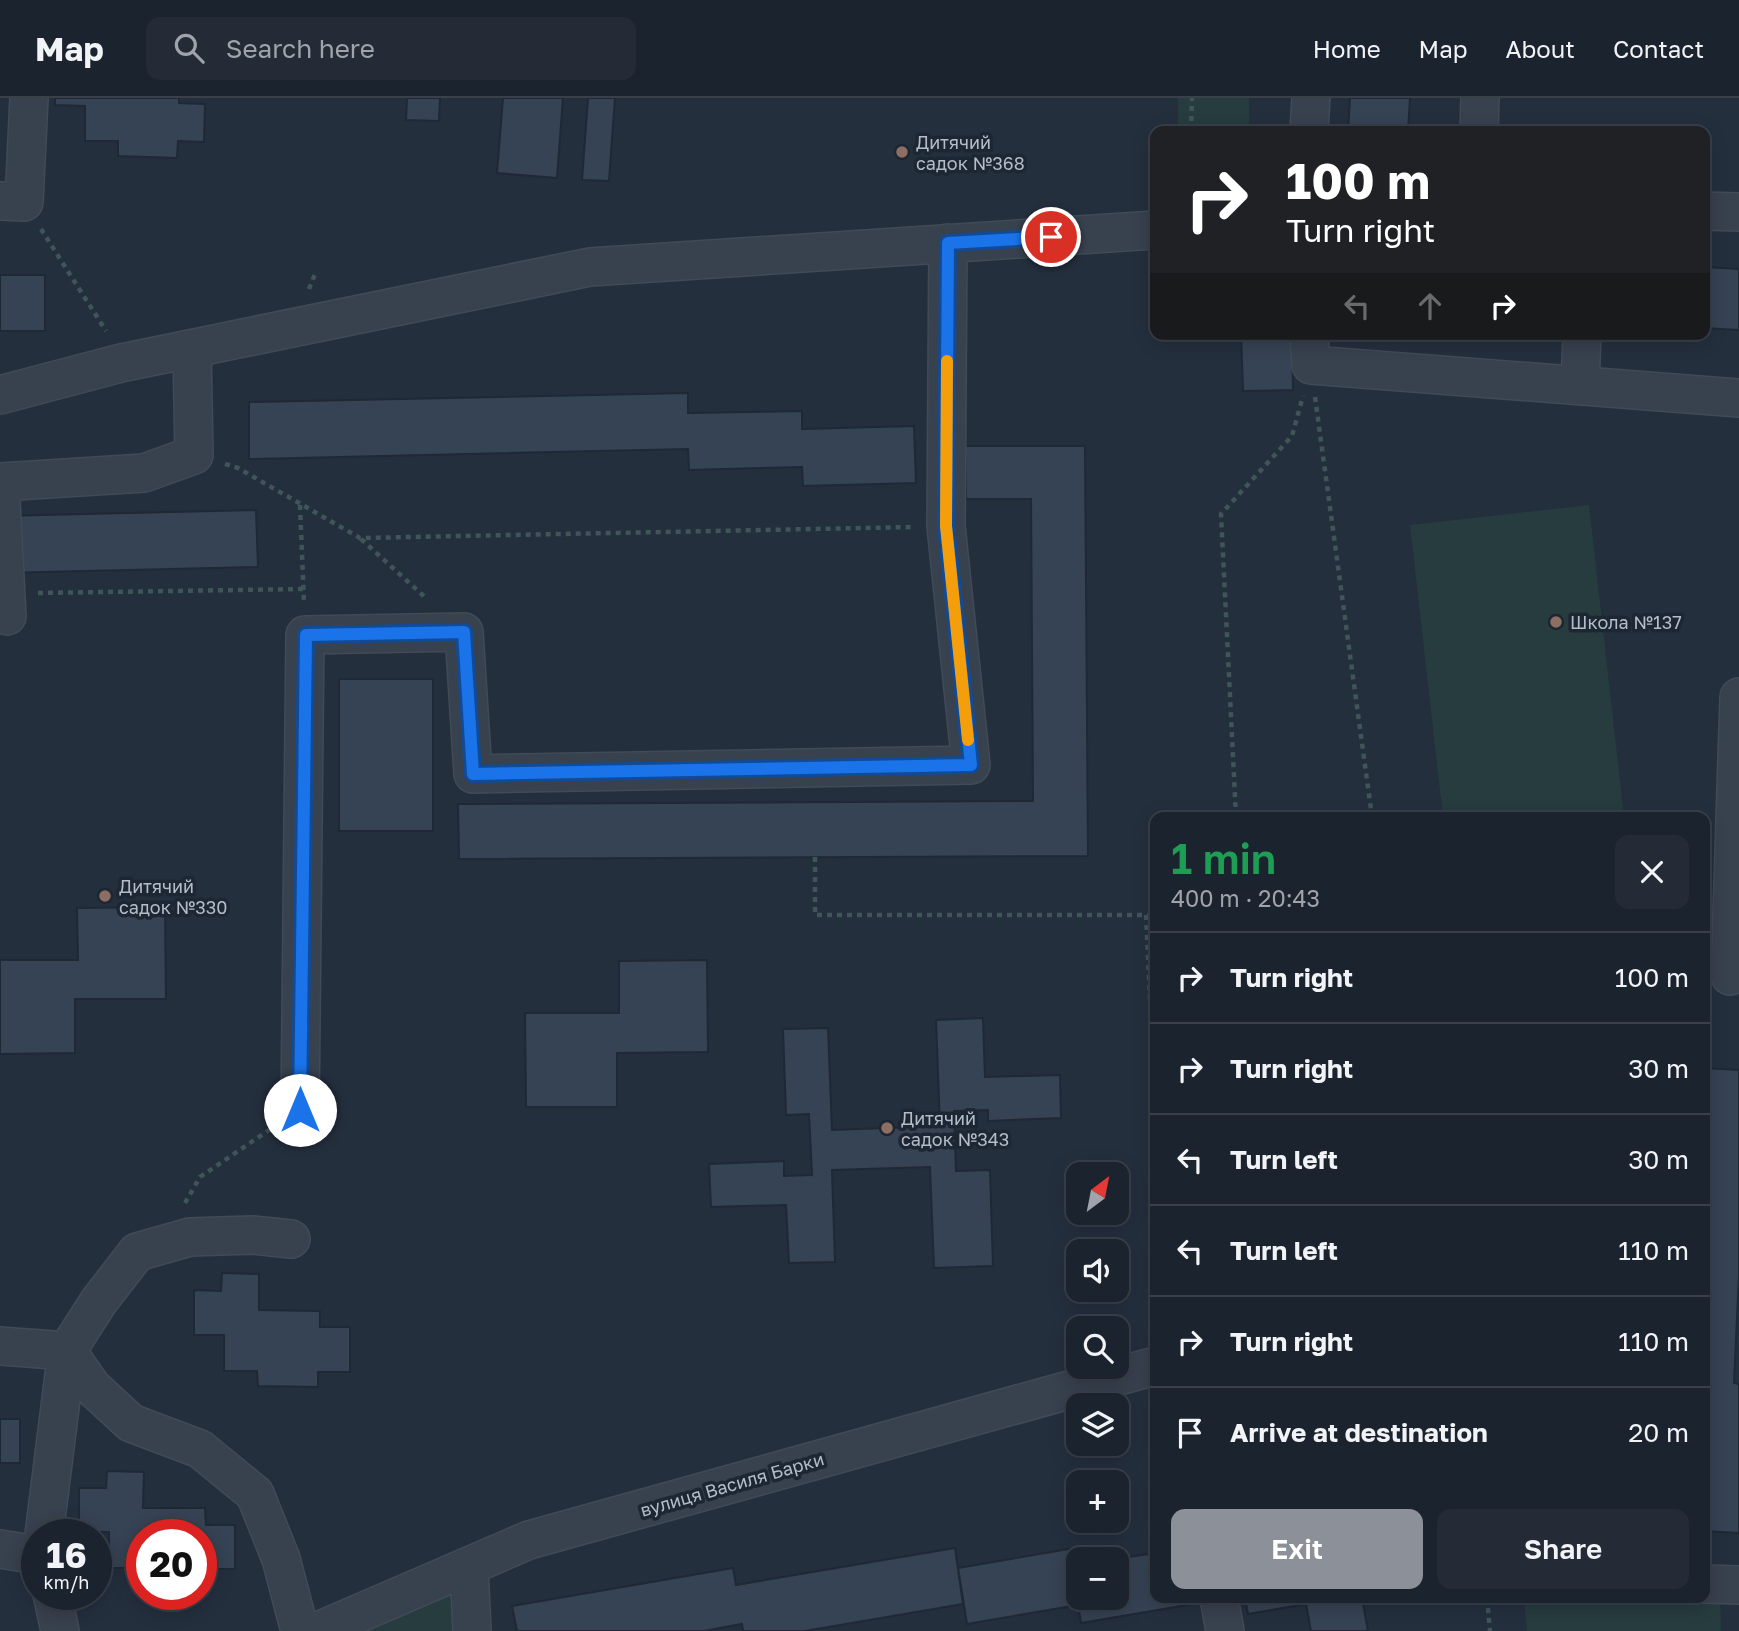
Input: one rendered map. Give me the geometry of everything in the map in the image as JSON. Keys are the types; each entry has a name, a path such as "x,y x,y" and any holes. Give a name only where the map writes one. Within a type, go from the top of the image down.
{"lane":[{"path":"12,201 29,98"},
{"path":"1309,126 1311,98"},
{"path":"1479,126 1480,98"},
{"path":"1710,211 1739,212"},
{"path":"0,395 121,363 590,267 1150,230"},
{"path":"300,1110 306,635 464,632 473,774 971,765 946,526 948,243"},
{"path":"1580,386 1581,340"},
{"path":"6,605 0,483 144,473 194,454 192,349"},
{"path":"1310,349 1580,386 1739,398"},
{"path":"1725,976 1739,697"},
{"path":"46,1519 67,1351 99,1301 137,1252 190,1237 252,1235 291,1238"},
{"path":"0,1346 67,1351"},
{"path":"67,1351 92,1387 131,1423 200,1449 256,1494 281,1559 300,1631"},
{"name":"вулиця Василя Барки","path":"318,1631 529,1540 1150,1367"},
{"path":"0,1549 21,1552"},
{"path":"469,1566 472,1631"},
{"path":"1710,1584 1739,1585"},
{"path":"1220,1603 1225,1631"},
{"path":"55,1610 60,1631"}],"path":[{"path":"1191,126 1192,98"},
{"path":"12,201 93,312"},
{"path":"1236,812 1221,514 1292,436 1310,349"},
{"path":"1310,349 1371,812"},
{"path":"194,454 238,468 360,538 464,632"},
{"path":"300,505 306,635"},
{"path":"360,538 946,526"},
{"path":"6,605 303,589"},
{"path":"815,857 815,915 1150,916"},
{"path":"1146,915 1150,1000"},
{"path":"160,1246 200,1177 300,1110"},
{"path":"1487,1603 1490,1631"}],"green space":[{"path":"1178,98 1249,98 1249,126 1178,126"},
{"path":"1589,505 1623,812 1442,812 1410,525"},
{"path":"469,1566 472,1631 318,1631"},
{"path":"1710,1597 1720,1597 1721,1631 1527,1631 1524,1603 1710,1603"}],"building":[{"path":"55,98 179,98 179,103 205,104 204,142 178,141 177,158 118,156 118,141 85,141 85,106 55,105"},
{"path":"407,98 440,98 439,121 406,120"},
{"path":"503,98 563,98 557,178 497,173"},
{"path":"588,98 615,98 609,181 582,180"},
{"path":"1350,98 1410,98 1408,126 1348,126"},
{"path":"1710,267 1739,269 1739,330 1710,328"},
{"path":"0,275 45,275 45,331 0,331"},
{"path":"1241,340 1292,340 1293,390 1243,391"},
{"path":"688,393 688,413 802,411 802,429 914,426 916,483 803,486 802,467 689,470 688,449 249,459 249,402"},
{"path":"965,446 1085,446 1088,856 459,859 458,804 1033,801 1031,499 966,499"},
{"path":"256,510 258,567 0,573 0,516"},
{"path":"339,679 433,679 433,831 339,831"},
{"path":"165,907 166,999 75,999 75,1053 0,1054 0,960 78,960 77,908"},
{"path":"707,960 708,1052 617,1053 617,1107 526,1107 525,1013 619,1013 619,961"},
{"path":"983,1018 985,1077 1060,1075 1061,1118 988,1121 988,1110 954,1111 956,1171 990,1170 993,1266 934,1268 930,1167 832,1170 835,1262 789,1263 786,1205 711,1207 709,1164 784,1161 784,1176 812,1175 809,1114 786,1115 783,1029 828,1028 832,1130 940,1126 936,1020"},
{"path":"1710,1068 1739,1070 1739,1274 1734,1383 1739,1384 1739,1533 1710,1531"},
{"path":"222,1273 259,1274 259,1310 320,1311 320,1327 350,1327 350,1372 318,1372 318,1387 258,1386 257,1371 224,1371 224,1335 194,1335 194,1290 221,1291"},
{"path":"0,1419 20,1419 20,1463 0,1463"},
{"path":"107,1471 144,1472 143,1508 205,1508 206,1519 126,1519 126,1568 112,1568 112,1519 79,1519 79,1488 106,1488"},
{"path":"217,1525 235,1525 235,1569 217,1569"},
{"path":"955,1548 963,1604 805,1631 743,1631 742,1624 704,1631 517,1631 512,1606 733,1568 736,1585"},
{"path":"1066,1550 1066,1607 967,1624 958,1568"},
{"path":"1150,1554 1150,1603 1193,1603 1193,1604 1081,1623 1079,1610 1129,1610 1129,1557"},
{"path":"1246,1603 1363,1603 1368,1631 1311,1631 1306,1604 1248,1614"}],"slow traffic":[{"path":"947,361 946,526 968,740"}],"place":[{"name":"Дитячий садок №368","path":"902,152"},
{"name":"Школа №137","path":"1556,622"},
{"name":"Дитячий садок №330","path":"105,896"},
{"name":"Дитячий садок №343","path":"887,1128"}],"route":[{"path":"300,1110 306,635 464,632 473,774 971,765 946,526 948,243 1051,237"}]}
